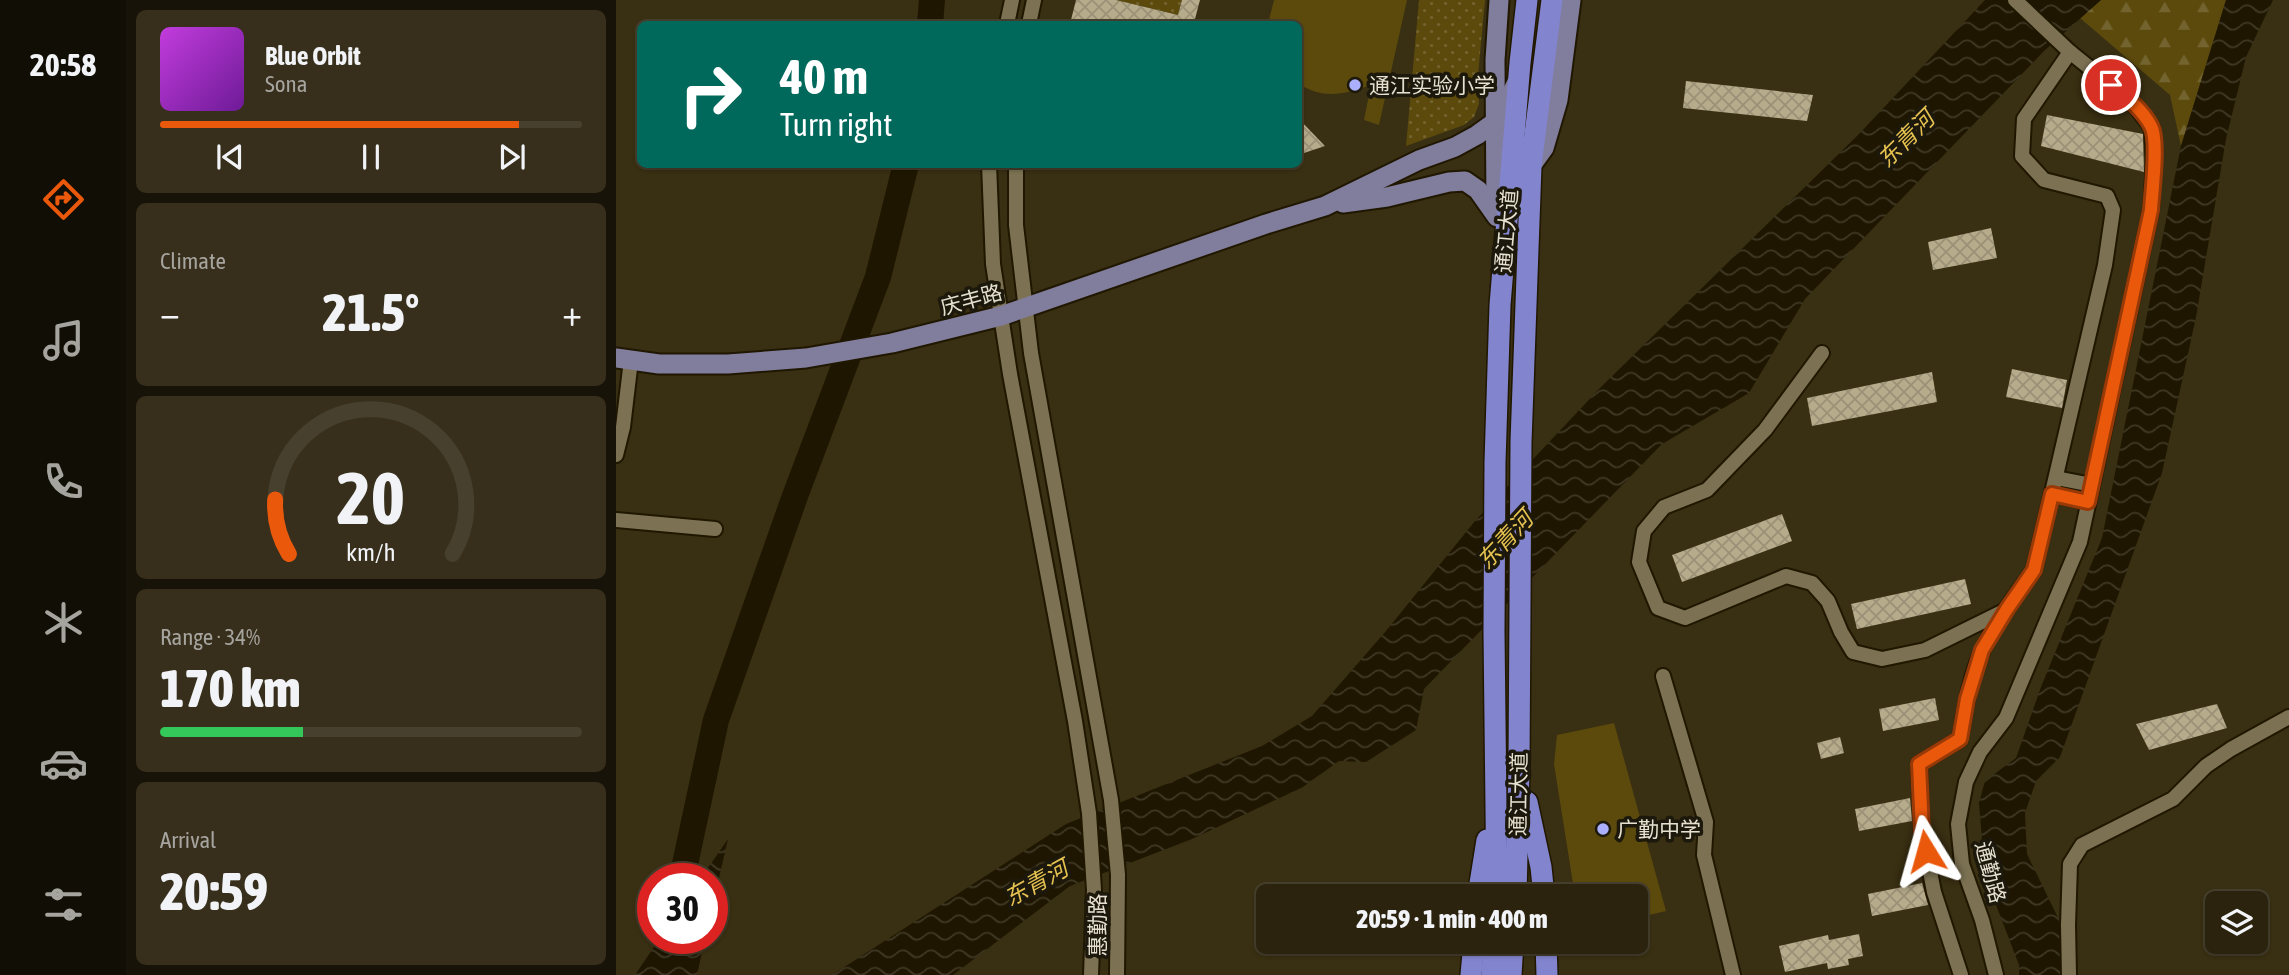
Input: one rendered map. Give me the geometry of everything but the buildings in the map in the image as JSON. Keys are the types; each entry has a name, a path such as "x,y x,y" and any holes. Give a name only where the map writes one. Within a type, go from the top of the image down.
{"highway":[{"name":"通江大道","path":"1497,884 1494,632 1495,462 1500,305 1527,0"},
{"name":"通江大道","path":"1516,884 1521,442 1531,166 1552,0"},
{"path":"1519,768 1543,884"},
{"path":"1479,884 1496,800"},
{"path":"1471,975 1473,954"},
{"path":"1492,975 1493,954"},
{"path":"1511,975 1512,954"},
{"path":"1546,954 1547,975"}],"main road":[{"path":"1496,214 1495,60 1499,0"},
{"path":"1531,166 1544,148 1558,100 1571,0"},
{"path":"1325,206 1477,135 1495,122 1518,79"},
{"path":"1325,206 1465,181 1478,190 1496,214 1505,238"},
{"name":"庆丰路","path":"624,359 659,364 714,364 806,358 892,343 1001,316 1325,206"}],"street":[{"path":"1008,21 1012,0"},
{"path":"1030,21 1034,0"},
{"name":"通勤路","path":"1996,975 1996,966 1982,920 1962,864 1958,824 1966,782 1980,752 2006,718 2080,542 2151,210 2154,162 2152,128 2132,102 2070,52 2015,0"},
{"path":"1961,975 1934,892 1922,831 1919,764 1960,739 1967,699 1982,650 2034,570 2105,265 2113,210 2107,196 2044,180 2022,156 2024,119 2070,52"},
{"name":"惠勤路","path":"989,168 993,264 1001,316 1089,813 1094,890 1091,975"},
{"name":"惠勤路","path":"1016,168 1016,225 1031,353 1111,800 1118,875 1117,975"},
{"path":"1822,353 1765,430 1707,489 1664,507 1644,531 1639,562 1658,608 1685,618 1786,576 1812,583 1828,601 1853,652 1882,659 1925,650 2007,609"},
{"path":"616,455 623,428 624,359"},
{"path":"2056,478 2092,485"},
{"path":"2052,494 2088,502"},
{"path":"616,520 715,529"},
{"path":"1663,676 1706,822 1704,855 1734,975"},
{"path":"2069,975 2070,864 2082,845 2173,799 2206,766 2289,717"}],"green space":[{"path":"1116,0 1182,0 1178,15"},
{"path":"1274,0 1407,0 1379,125 1364,120 1371,85 1335,94 1317,92 1302,86 1302,21 1269,21"},
{"path":"1419,0 1485,0 1478,75 1479,104 1474,117 1464,125 1406,146"},
{"path":"2101,0 2226,0 2181,146 2170,95 2080,18"},
{"path":"1614,723 1666,911 1648,915 1648,884 1573,884 1554,764 1557,735"}],"water":[{"name":"东青河","path":"1985,0 2101,0 2044,51 1805,299 1749,393 1662,444 1424,689 1416,730 1366,762 1339,761 1303,787 1192,839 1070,886 953,975 832,975 1066,824 1262,746 1312,716 1386,631 1475,521 1600,388 1859,134"},
{"path":"2226,0 2273,0 2246,57 2226,139 2196,317 2162,473 2060,757 2036,781 2025,813 2027,854 2060,922 2062,975 2019,975 2019,965 1985,876 1979,803 1985,781 2016,758 2041,687 2102,538 2181,146"},
{"path":"728,839 722,863 711,863"},
{"path":"649,954 702,954 697,975 635,975"}],"waterway":[{"path":"930,21 932,0"},
{"path":"685,863 716,720 795,496 878,277 905,168"}],"place":[{"name":"通江实验小学","path":"1355,85"},
{"name":"广勤中学","path":"1603,829"}],"route":[{"path":"1926,851 1922,831 1919,764 1960,739 1967,699 1982,650 2034,570 2052,494 2088,502 2151,210 2154,162 2152,128 2132,102 2111,85"}]}
